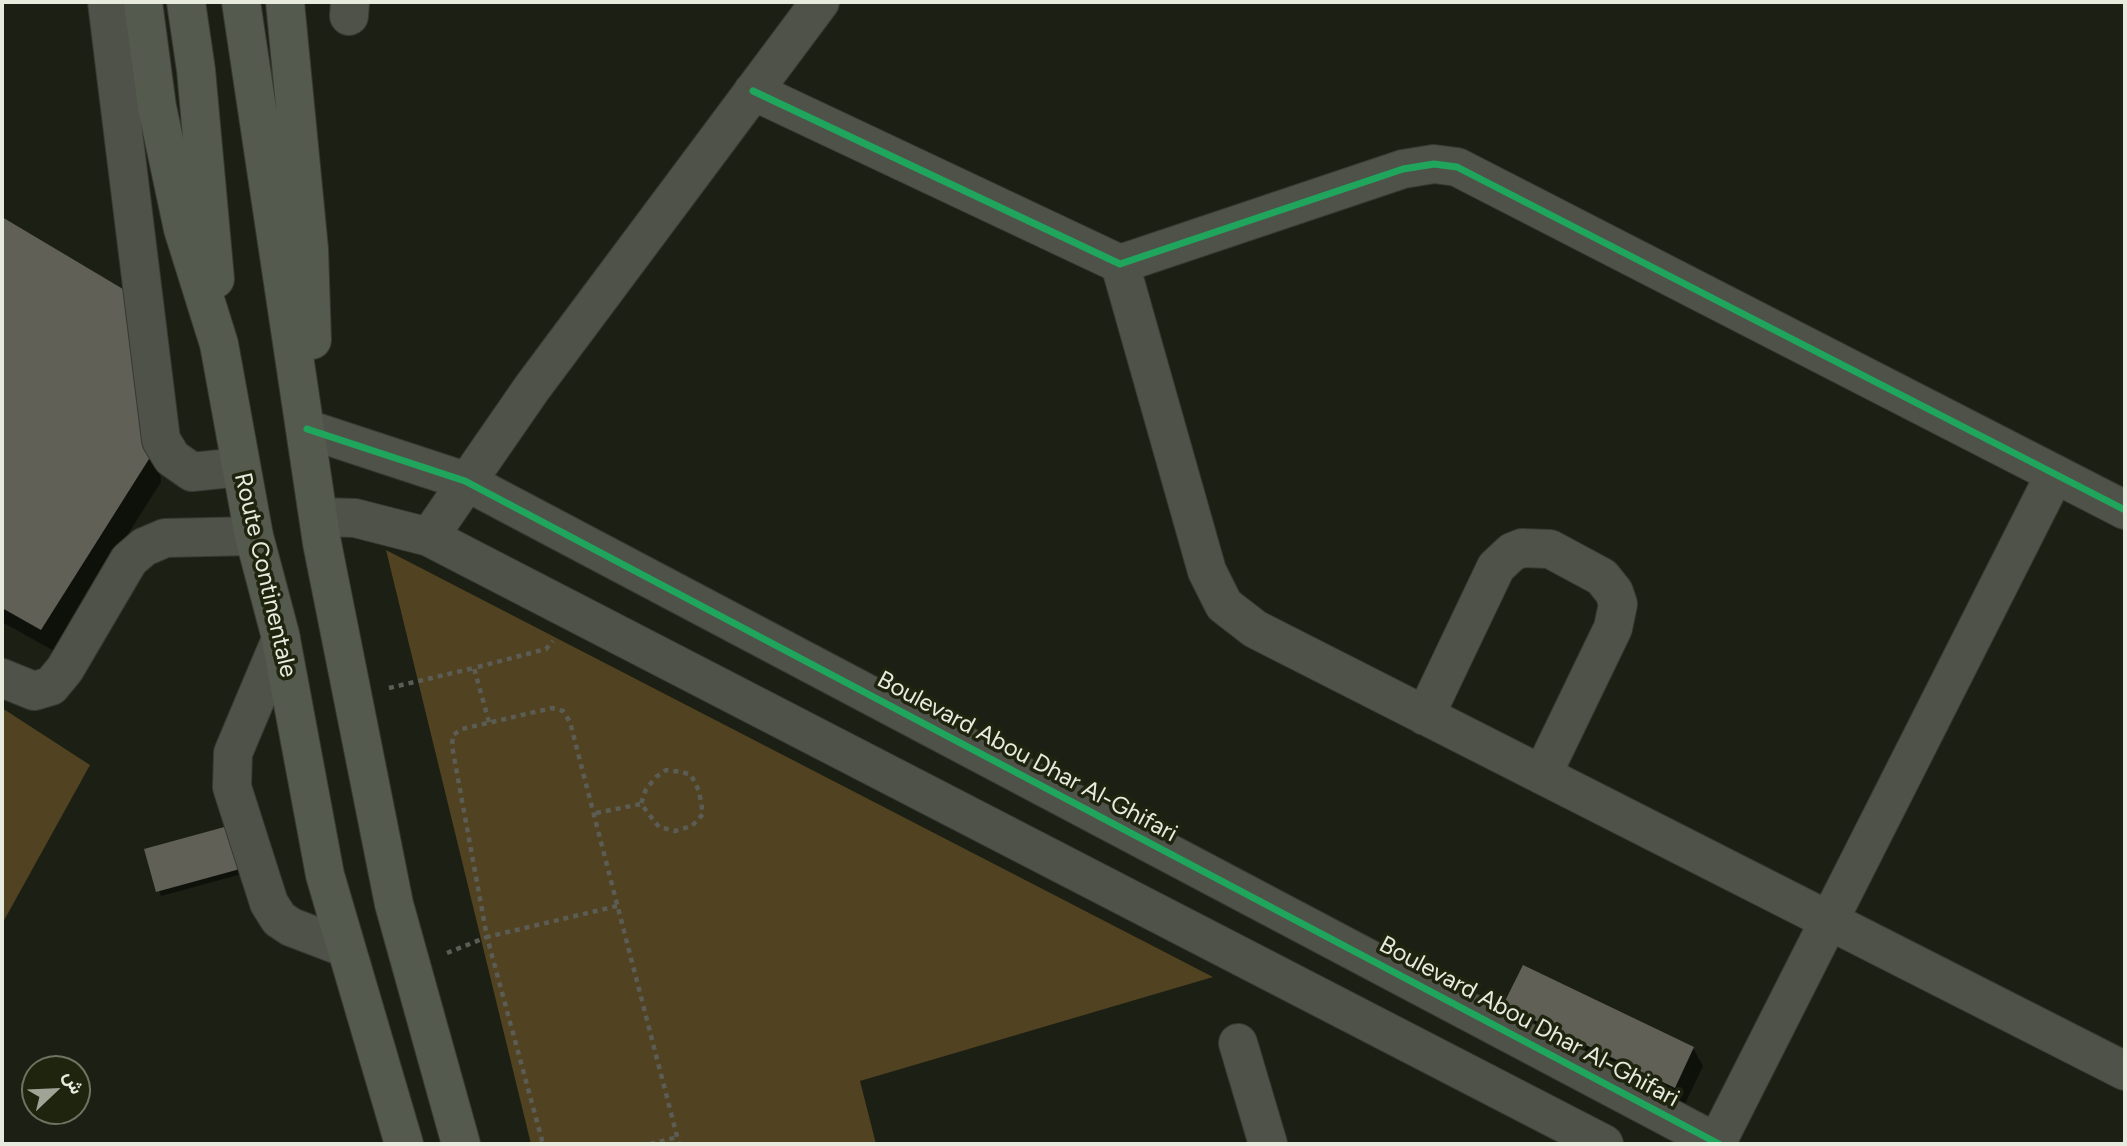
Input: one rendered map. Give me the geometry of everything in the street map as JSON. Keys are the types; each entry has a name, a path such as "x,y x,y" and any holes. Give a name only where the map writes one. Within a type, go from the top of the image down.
{"main road":[{"name":"Route Continentale","path":"143,2 157,107 183,229 219,344 240,467 254,536 281,639 325,876 404,1144"},
{"path":"186,2 209,202 219,344"},
{"path":"242,2 322,543 394,904 461,1144"},
{"path":"285,2 295,82 313,316 312,361 304,413"}],"street":[{"path":"107,2 161,440 172,458 191,472 240,467"},
{"path":"429,537 466,481 820,2"},
{"path":"753,91 1120,264 1404,169 1433,164 1457,166 2125,510"},
{"path":"1120,264 1207,571 1224,605 1255,629 2125,1070"},
{"name":"Boulevard Abou Dhar Al-Ghifari","path":"304,413 466,481 1717,1144"},
{"path":"1717,1144 1827,920 2055,474"},
{"path":"320,517 355,518 429,537 1604,1144"},
{"path":"2,678 34,691 51,687 65,669 130,560 144,547 165,538 254,536"},
{"path":"1425,716 1496,567 1512,552 1522,548 1550,549 1602,577 1614,592 1618,604 1613,628 1542,775"},
{"path":"281,639 233,753 232,787 269,903 279,919 291,927 346,948"},
{"path":"1238,1043 1268,1144"}],"path":[{"path":"353,697 546,649 577,614"},
{"path":"474,668 489,722"},
{"path":"543,1144 487,937 452,746 453,735 462,729 552,708 563,711 570,722 596,813 617,906 680,1144"},
{"path":"666,770 682,772 691,775 699,791 703,814 692,826 675,831 659,827 641,804 646,789 656,777 666,770"},
{"path":"596,813 641,804"},
{"path":"412,967 487,937 617,906"},
{"path":"650,1144 678,1137"}],"shaded area":[{"path":"386,550 1213,977 860,1081 876,1144 531,1144"},
{"path":"2,708 90,765 2,924"}],"building":[{"path":"2,217 133,295 149,459 41,630 2,608"},
{"path":"239,823 251,866 156,892 144,849"},
{"path":"1523,965 1694,1047 1675,1088 1503,1005"}],"cycle path":[{"path":"753,91 1120,264 1403,169 1434,164 1457,167 2125,510"},
{"path":"307,429 465,481 1719,1144"}]}
